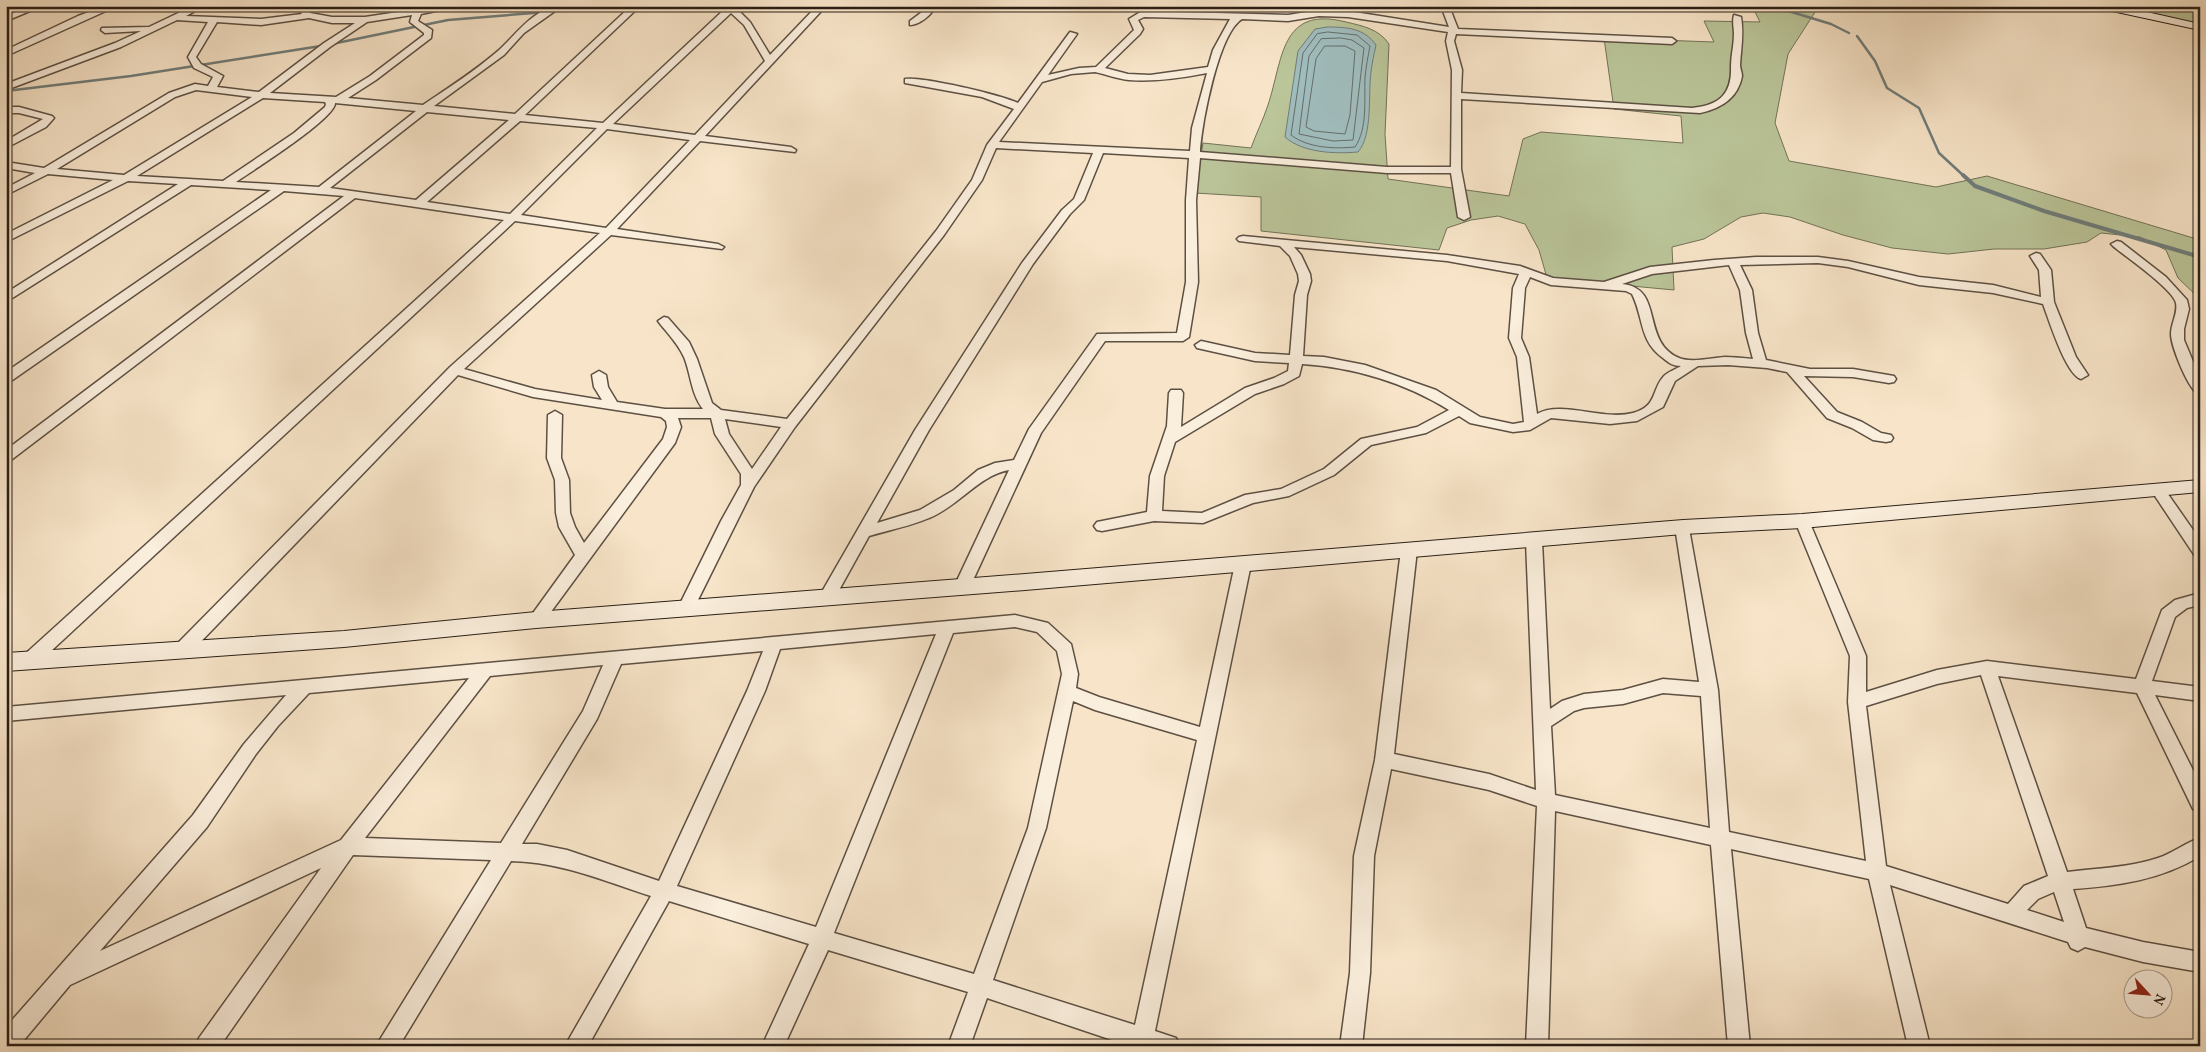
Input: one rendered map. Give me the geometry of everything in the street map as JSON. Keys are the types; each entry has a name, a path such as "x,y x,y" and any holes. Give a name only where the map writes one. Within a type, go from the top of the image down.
{"main road":[{"path":"2103,6 2200,27"},
{"path":"6,662 344,639 536,620 962,587 1683,527 1802,521 2200,486"}],"street":[{"path":"6,19 38,6"},
{"path":"6,53 81,18 113,6"},
{"path":"6,87 63,67 155,28 200,6"},
{"path":"291,6 308,10 332,20 365,20 412,10 456,6"},
{"path":"467,6 507,6"},
{"path":"321,190 423,110 501,53 521,31 558,6"},
{"path":"417,205 518,117 636,6"},
{"path":"183,649 456,370 608,232 822,6"},
{"path":"913,23 930,10 931,6"},
{"path":"1445,6 1452,19 1454,31 1450,41 1456,70 1456,169 1464,217"},
{"path":"30,660 513,217 605,126 732,7 746,24 770,62"},
{"path":"175,18 244,22 272,21 308,10"},
{"path":"6,192 46,171 172,95 195,87 261,95 333,100 373,91 428,36 429,32 414,22 412,10"},
{"path":"1382,10 1408,22"},
{"path":"1098,70 1137,32 1139,29 1133,19 1138,16 1155,14 1288,18 1335,14 1408,22 1454,31 1672,41"},
{"path":"962,587 1034,432 1101,337 1183,337 1192,282 1191,200 1197,128 1217,50 1233,22 1241,16"},
{"path":"1456,98 1475,96 1692,110 1713,108 1729,94 1738,74 1736,64 1739,54 1737,38 1739,26 1737,17"},
{"path":"211,89 218,76 196,66 192,57 212,25 213,19"},
{"path":"6,239 85,196 126,178 261,95 327,45 365,20"},
{"path":"106,30 155,28"},
{"path":"686,608 728,521 748,485 790,424 940,233 977,180 992,145 1073,34"},
{"path":"1041,80 1067,73 1098,70 1126,77 1166,77 1212,69"},
{"path":"908,81 991,97 1013,103 1020,108"},
{"path":"333,100 373,91 423,110 605,126 791,150"},
{"path":"224,184 298,135 330,108 333,100"},
{"path":"6,110 20,110 49,118 43,125 6,145"},
{"path":"992,145 1293,161 1387,170 1446,171 1456,169"},
{"path":"827,597 922,430 1028,263 1066,212 1079,200 1099,150"},
{"path":"6,165 46,171 126,178 321,190 351,196 513,217 718,248"},
{"path":"6,298 189,182"},
{"path":"6,378 281,188"},
{"path":"6,456 351,196"},
{"path":"1201,345 1255,358 1324,361 1380,374 1431,393 1485,424 1513,428 1525,427 1549,413 1610,420 1636,417 1658,404 1669,379 1670,365 1652,342 1637,292 1629,288 1551,281 1526,272 1447,258 1283,242 1243,240"},
{"path":"1169,440 1250,391 1290,377 1296,369 1295,360 1298,348 1301,295 1305,281 1295,255 1283,242"},
{"path":"2117,244 2172,288 2180,299 2183,313 2177,334 2188,367 2200,391"},
{"path":"2036,256 2045,270 2048,302 2070,357 2082,375"},
{"path":"1605,286 1650,271 1734,261 1818,260 1848,264 1913,280 1993,289 2048,302"},
{"path":"1734,261 1734,267 1746,290 1752,333 1760,363"},
{"path":"1526,272 1519,288 1515,338 1523,357 1530,424"},
{"path":"664,321 683,342 691,359 698,387 707,406 717,414 722,434 730,449 748,474 748,485"},
{"path":"1664,355 1682,363 1728,361 1760,363 1810,373 1854,374 1889,379"},
{"path":"1669,379 1696,363"},
{"path":"1790,368 1832,416 1857,425 1878,437 1886,438"},
{"path":"456,370 533,394 665,413 717,414 790,424"},
{"path":"599,375 602,387 612,406"},
{"path":"682,414 698,387"},
{"path":"1154,516 1156,476 1174,426 1176,393"},
{"path":"1102,526 1154,516 1203,518 1250,500 1284,493 1329,472 1366,442 1421,430 1446,415 1460,411"},
{"path":"536,620 670,440 674,427 673,420 665,413"},
{"path":"556,415 554,458 562,480 563,513 567,527 583,555"},
{"path":"864,532 925,514 958,493 983,473 995,468 1019,464"},
{"path":"2158,490 2200,552"},
{"path":"1802,521 1858,656 1857,702 1877,872 1920,1046"},
{"path":"1683,527 1709,690 1739,1046"},
{"path":"1534,540 1546,801 1537,1046"},
{"path":"1351,1046 1360,973 1364,856 1384,760 1409,550"},
{"path":"1142,1042 1243,564"},
{"path":"2200,599 2194,599 2181,604 2168,614 2142,686 2200,802"},
{"path":"6,714 615,656 1015,621 1042,627 1065,648 1070,674 1037,828 959,1046"},
{"path":"773,1046 822,938 946,627"},
{"path":"576,1046 665,890 756,691 774,642"},
{"path":"388,1046 591,714 615,656"},
{"path":"1857,702 1922,680 1955,672 1988,668 2200,694"},
{"path":"1988,668 2060,880 2078,939"},
{"path":"206,1046 348,846 486,669"},
{"path":"6,1044 200,821 250,749 272,721 305,686"},
{"path":"1542,723 1568,706 1584,700 1623,697 1663,686 1709,690"},
{"path":"1066,691 1095,703 1206,736"},
{"path":"1384,760 1489,782 1546,801 1877,872 2078,939 2200,962"},
{"path":"64,978 348,846 537,853 567,860 980,986 1142,1042 1168,1046"},
{"path":"2012,916 2019,902 2038,888 2060,880 2114,876 2146,871 2174,862 2200,846"}],"green space":[{"path":"1748,6 1819,6 1788,54 1775,123 1789,161 1936,187 1987,176 2200,240 2200,299 2178,278 2166,250 2140,237 2101,233 2087,242 2044,249 1994,249 1948,254 1892,248 1843,235 1790,217 1763,213 1741,217 1704,239 1672,247 1674,290 1547,278 1539,250 1525,224 1498,216 1471,220 1447,228 1439,250 1261,231 1261,197 1195,193 1203,143 1251,148 1268,105 1282,54 1288,40 1296,29 1308,21 1324,19 1358,25 1380,35 1389,44 1385,134 1388,179 1509,196 1523,139 1541,132 1683,143 1681,116 1614,109 1604,38 1714,42 1704,21 1760,22 1754,10"},
{"path":"2089,6 2200,6 2200,30"}],"water":[{"path":"1341,27 1360,32 1371,39 1376,45 1371,72 1368,125 1363,145 1358,152 1339,153 1310,149 1285,137 1298,51 1315,29"}],"waterway":[{"path":"553,10 573,6"},
{"path":"1772,6 1831,24 1849,33"},
{"path":"6,91 131,76 327,45 448,20 546,12"},
{"path":"1857,36 1875,61 1887,88 1919,108 1939,153 1965,177"},
{"path":"1963,175 1975,186 2044,211 2200,257"}]}
